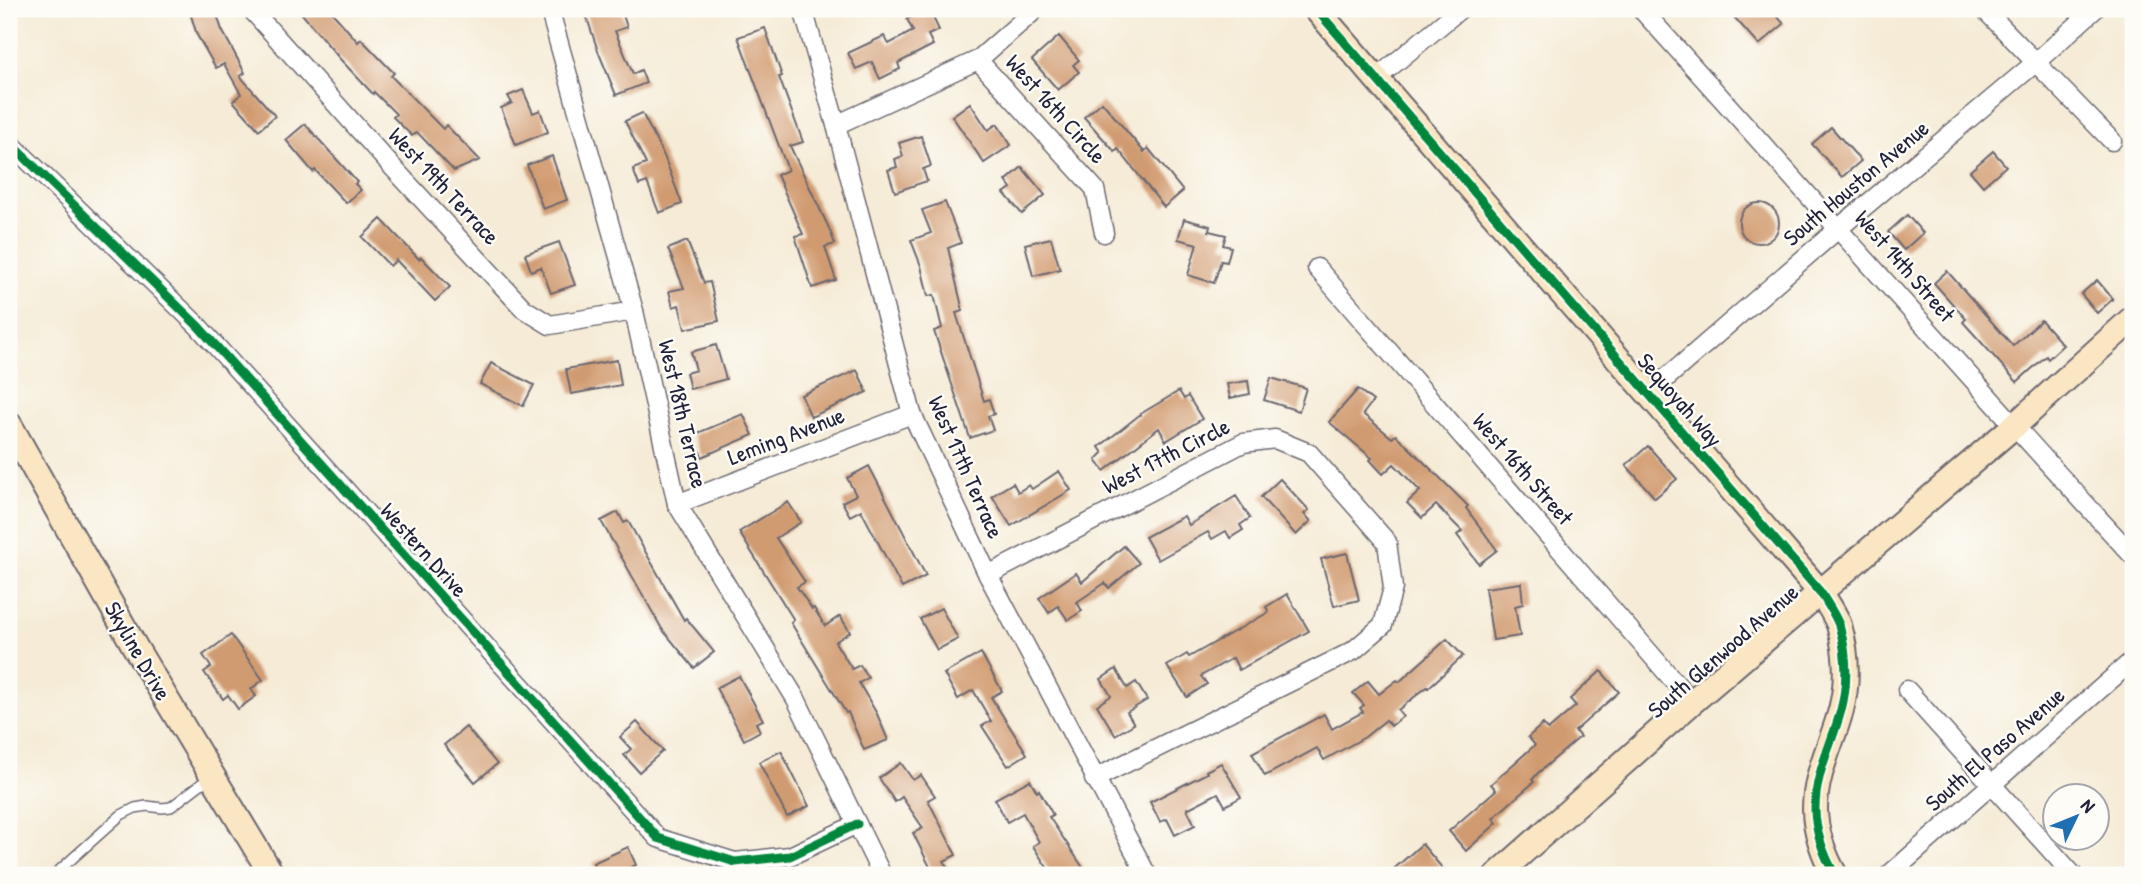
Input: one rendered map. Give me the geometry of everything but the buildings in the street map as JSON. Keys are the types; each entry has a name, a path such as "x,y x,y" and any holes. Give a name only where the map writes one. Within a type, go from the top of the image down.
{"street":[{"name":"West 19th Terrace","path":"251,9 524,309 550,325 634,312"},
{"name":"West 18th Terrace","path":"547,9 551,15 634,312 677,503 796,699 882,875"},
{"name":"West 17th Terrace","path":"803,9 912,414 988,575 1147,875"},
{"path":"836,125 978,60 1037,9"},
{"name":"Sequoyah Way","path":"1316,9 1821,593 1838,622 1845,651 1846,682 1841,711 1818,781 1815,810 1819,838 1835,875"},
{"path":"1377,78 1460,9"},
{"name":"West 14th Street","path":"1641,9 1839,228 2013,427 2133,556"},
{"path":"1984,9 2112,141"},
{"name":"South Houston Avenue","path":"1649,393 2095,9"},
{"name":"West 16th Circle","path":"978,60 1095,189 1104,233"},
{"name":"Western Drive","path":"9,142 198,326 658,838 735,862 790,856 857,824"},
{"name":"West 16th Street","path":"1317,268 1692,702"},
{"name":"South Glenwood Avenue","path":"1497,875 1692,702 2013,427 2133,318"},
{"name":"Leming Avenue","path":"677,503 912,414"},
{"name":"Skyline Drive","path":"9,424 135,647 272,875"},
{"name":"West 17th Circle","path":"988,575 1242,443 1275,439 1309,453 1387,542 1393,588 1383,625 1353,651 1094,779"},
{"name":"South El Paso Avenue","path":"1889,875 2133,660"},
{"path":"1907,690 2073,875"}],"lane":[{"path":"54,875 121,814 147,806 171,807 211,775"}],"cycle path":[{"path":"1316,9 1821,593 1831,609 1839,625 1844,646 1845,689 1821,771 1815,809 1821,843 1835,875"},
{"path":"9,142 198,326 658,838 735,862 790,856 857,824"}]}
